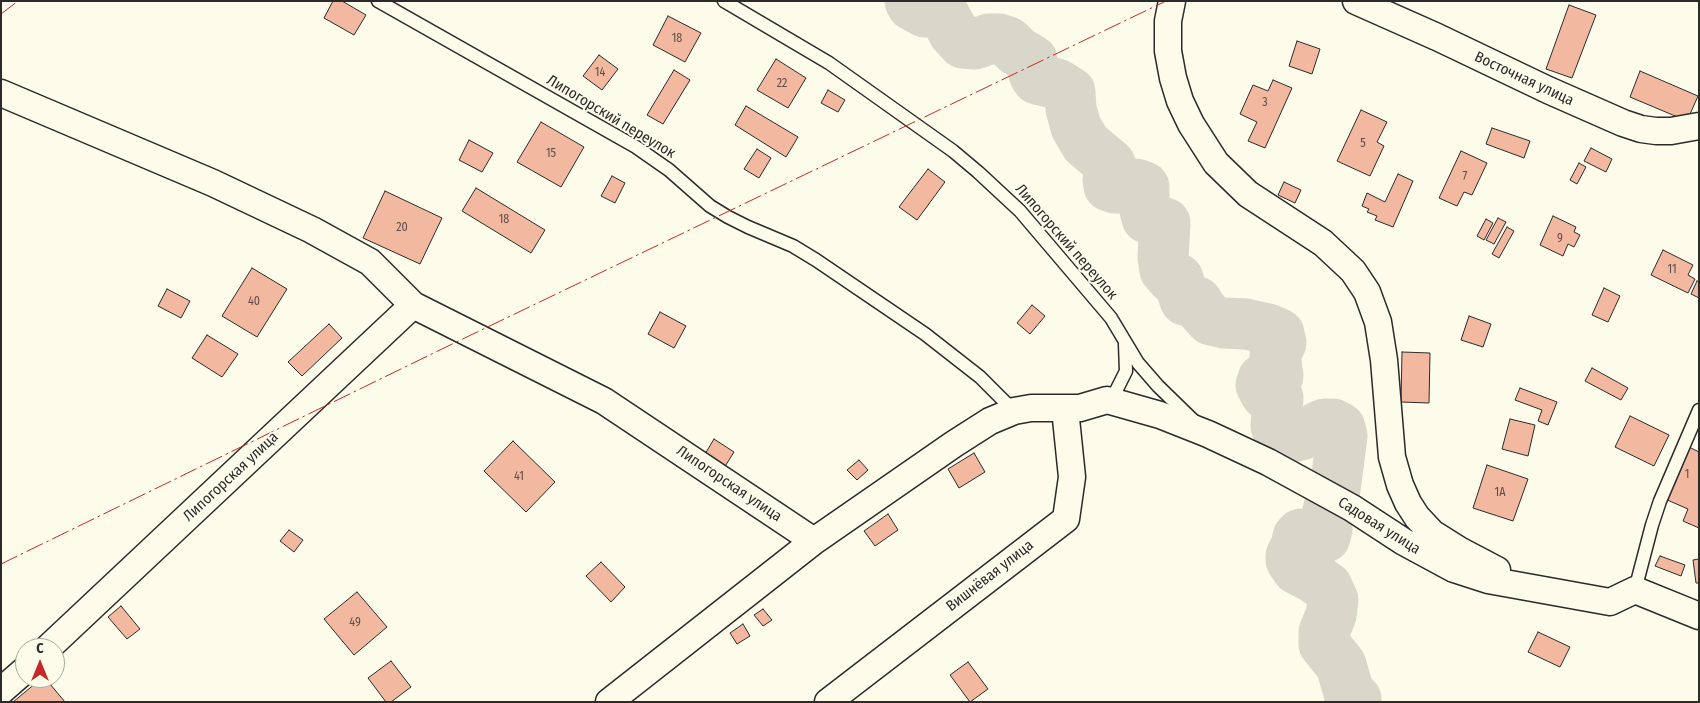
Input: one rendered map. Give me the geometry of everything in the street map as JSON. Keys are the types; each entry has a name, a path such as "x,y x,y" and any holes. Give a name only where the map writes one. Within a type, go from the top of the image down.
{"street":[{"path":"1172,1 1167,34 1173,78 1180,101 1191,124 1216,163 1248,194 1306,231 1339,257 1353,271 1367,292 1376,314 1381,338 1392,457 1400,485 1408,503 1417,517 1432,533 1459,550 1503,573 1547,590"},
{"name":"Восточная улица","path":"1356,1 1623,123 1641,129 1656,130 1699,126"},
{"name":"Липогорская улица","path":"1,93 213,183 312,230 370,262 414,305 604,401 814,542"},
{"name":"Липогорская улица","path":"59,638 414,305"},
{"path":"609,702 814,542 990,421 1014,411 1031,408 1080,408 1107,400"},
{"name":"Садовая улица","path":"1107,400 1160,415 1208,434 1308,483 1352,508 1404,542 1454,569 1488,580 1610,602 1635,590"},
{"name":"Вишнёвая улица","path":"828,702 1066,519 1072,477 1065,409"},
{"path":"1635,590 1699,616"},
{"path":"1,691 15,679"}],"lane":[{"name":"Липогорский переулок","path":"378,1 636,147 669,170 710,206 728,217 793,246 816,260 925,334 980,377 1014,411"},
{"name":"Липогорский переулок","path":"724,1 829,63 953,150 1020,211 1111,318 1138,363 1158,386 1208,434"},
{"path":"1107,400 1115,393 1126,371 1125,341"},
{"path":"1635,590 1660,501 1699,410"}],"building":[{"path":"333,1 342,1 366,15 354,35 324,18"},
{"path":"1569,5 1596,15 1572,78 1546,69"},
{"path":"668,16 701,33 685,62 653,45"},
{"path":"1297,41 1320,49 1312,74 1289,66"},
{"path":"599,55 618,69 602,90 583,76"},
{"path":"776,59 806,78 788,108 757,90"},
{"path":"674,70 690,80 663,124 647,115"},
{"path":"1640,71 1698,96 1687,121 1630,97"},
{"path":"1273,80 1292,88 1265,148 1248,141 1257,122 1240,114 1253,85 1268,91"},
{"path":"828,90 845,100 838,112 821,103"},
{"path":"746,106 798,137 786,157 735,125"},
{"path":"1361,110 1387,122 1377,142 1384,146 1370,176 1337,161"},
{"path":"541,122 584,147 561,187 517,162"},
{"path":"1492,128 1530,141 1524,158 1486,144"},
{"path":"469,140 493,153 482,172 459,160"},
{"path":"1591,148 1612,159 1606,172 1584,161"},
{"path":"757,149 771,158 759,178 744,169"},
{"path":"1461,151 1487,163 1472,195 1464,192 1457,206 1439,198"},
{"path":"1579,163 1586,167 1577,184 1570,180"},
{"path":"928,169 945,182 917,220 899,207"},
{"path":"1398,174 1413,181 1393,227 1375,220 1377,216 1367,212 1369,209 1362,206 1367,193 1385,202"},
{"path":"612,176 625,183 615,203 601,196"},
{"path":"1284,182 1301,190 1295,203 1278,195"},
{"path":"476,188 545,230 531,253 462,211"},
{"path":"385,191 442,218 420,264 363,238"},
{"path":"1553,216 1576,227 1574,232 1580,235 1574,247 1568,244 1563,256 1540,245"},
{"path":"1498,218 1506,222 1494,244 1486,240"},
{"path":"1486,219 1493,223 1484,240 1477,236"},
{"path":"1507,227 1514,231 1499,258 1492,254"},
{"path":"1663,250 1693,265 1688,275 1695,279 1688,293 1651,275"},
{"path":"252,268 287,289 257,337 222,316"},
{"path":"1697,281 1699,282 1699,298 1691,294"},
{"path":"1604,288 1620,296 1608,322 1592,315"},
{"path":"167,289 190,301 181,318 158,306"},
{"path":"1032,305 1045,316 1030,334 1017,323"},
{"path":"660,312 686,326 674,348 648,334"},
{"path":"1469,316 1491,324 1483,347 1461,340"},
{"path":"329,324 342,338 302,376 288,362"},
{"path":"207,335 238,354 222,377 192,358"},
{"path":"1402,352 1430,353 1429,403 1401,402"},
{"path":"1592,368 1628,388 1621,400 1585,381"},
{"path":"1520,388 1557,402 1548,425 1538,421 1542,410 1515,400"},
{"path":"1630,416 1669,435 1654,466 1615,447"},
{"path":"1510,419 1535,425 1528,456 1502,449"},
{"path":"714,439 734,452 724,468 705,454"},
{"path":"513,441 555,482 526,512 484,471"},
{"path":"1689,447 1699,452 1699,528 1683,521 1688,509 1665,499"},
{"path":"974,453 985,472 959,488 948,469"},
{"path":"859,460 868,470 857,480 847,470"},
{"path":"1487,465 1528,479 1513,521 1473,508"},
{"path":"888,514 898,530 875,546 864,531"},
{"path":"289,530 303,540 294,552 280,541"},
{"path":"1660,556 1685,565 1681,576 1655,566"},
{"path":"1699,559 1699,583 1696,583 1693,560"},
{"path":"601,562 625,587 611,602 586,576"},
{"path":"357,592 387,627 354,655 324,619"},
{"path":"121,606 140,629 127,639 108,617"},
{"path":"763,609 772,620 763,626 754,615"},
{"path":"743,624 750,636 737,644 730,633"},
{"path":"1538,632 1570,647 1560,667 1528,652"},
{"path":"391,661 411,687 391,702 386,702 368,678"},
{"path":"968,662 988,689 970,702 950,675"},
{"path":"30,688 53,688 65,702 13,702"}],"waterway":[{"path":"910,1 912,5 925,12 936,11 944,15 954,33 963,43 975,44 989,39 999,39 1008,42 1017,51 1032,60 1034,74 1037,79 1057,84 1070,92 1071,109 1076,127 1086,144 1110,164 1109,186 1126,188 1136,184 1144,187 1144,206 1147,218 1165,223 1163,257 1165,270 1172,278 1178,279 1185,300 1197,302 1211,320 1224,323 1246,324 1268,329 1279,334 1281,343 1275,354 1278,376 1271,379 1263,379 1261,385 1266,394 1278,398 1276,426 1279,434 1288,438 1304,434 1324,424 1333,424 1340,428 1342,436 1335,490"},
{"path":"1329,507 1325,537 1320,539 1312,534 1301,534 1298,537 1291,560 1297,569 1327,587 1333,600 1331,615 1324,632 1324,644 1341,665 1349,693 1356,699 1356,702"}],"power":[{"path":"1,14 18,1"},
{"path":"1,564 446,347 1166,1"}]}
